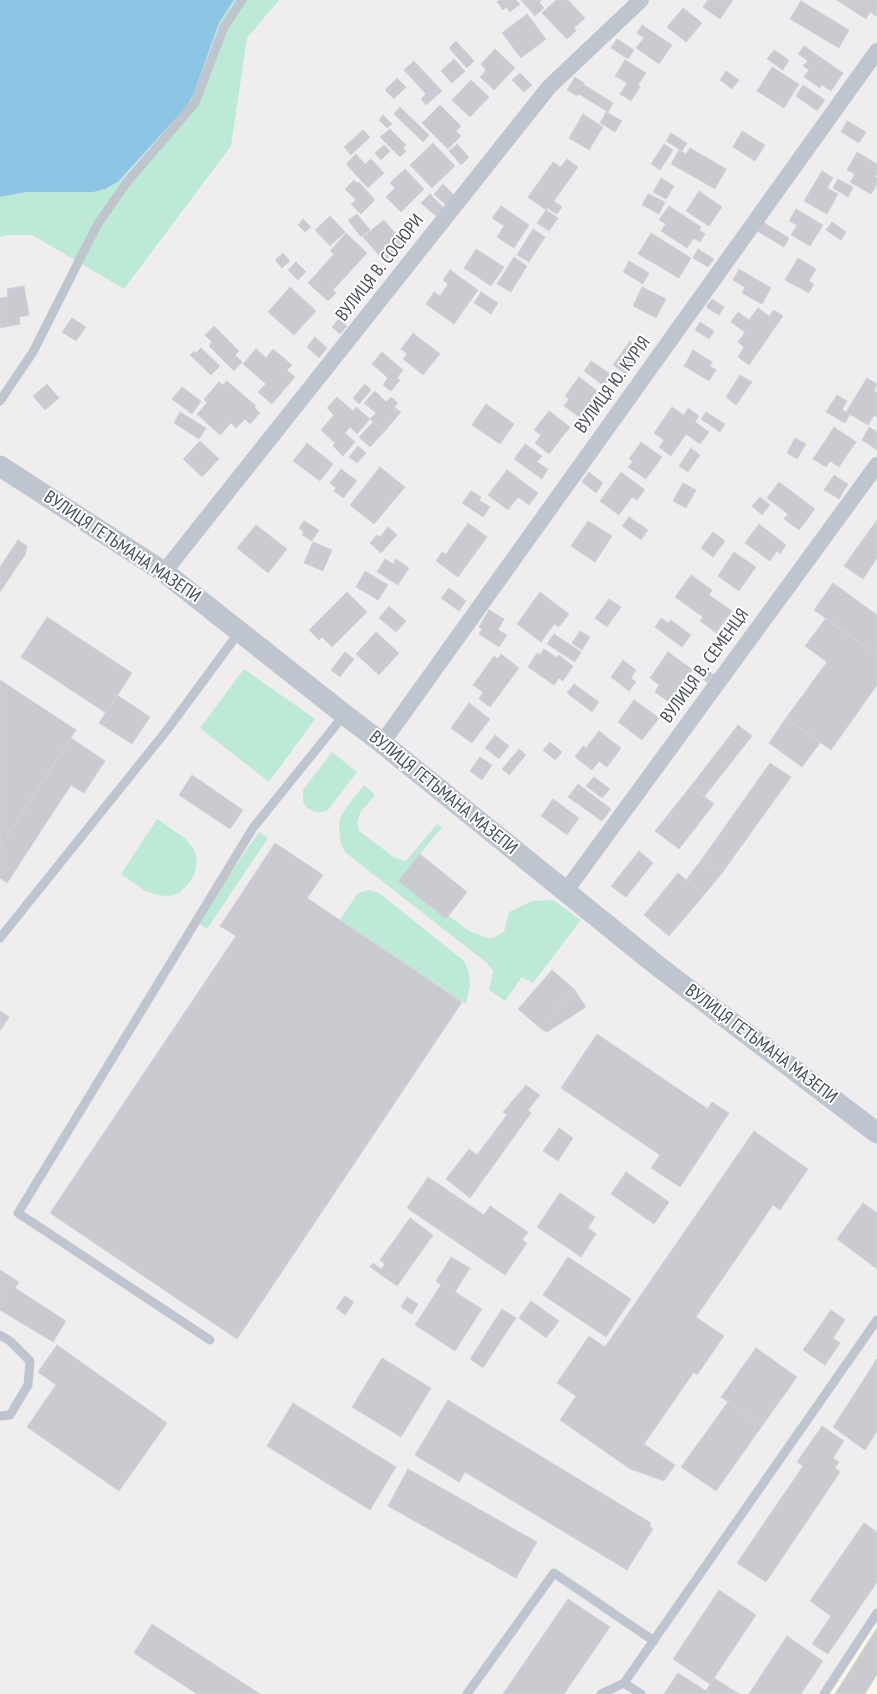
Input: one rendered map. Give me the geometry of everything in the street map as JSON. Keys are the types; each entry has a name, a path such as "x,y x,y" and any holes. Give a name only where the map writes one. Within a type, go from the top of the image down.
{"street":[{"name":"ВУЛИЦЯ В. СОСЮРИ","path":"164,572 549,87 641,0"},
{"name":"ВУЛИЦЯ Ю. КУРІЯ","path":"382,743 877,51"},
{"name":"ВУЛИЦЯ В. СЕМЕНЦЯ","path":"564,892 877,465"},
{"name":"ВУЛИЦЯ ГЕТЬМАНА МАЗЕПИ","path":"0,466 164,572 382,743 659,967 877,1133"}],"lane":[{"path":"0,401 33,352 97,225 127,182 195,103 224,27 242,0"},
{"path":"0,938 168,730 240,631"},
{"path":"210,1340 18,1213 253,828 345,715"},
{"path":"602,1694 624,1683 877,1320"},
{"path":"0,1335 10,1341 30,1362 28,1385 10,1415 0,1416"},
{"path":"467,1694 554,1573 654,1640"},
{"path":"824,1694 877,1612"},
{"path":"624,1683 641,1694"}],"shaded area":[{"path":"877,1618 877,1694 830,1694"}],"green space":[{"path":"234,0 279,0 247,38 231,146 124,289 32,235 7,235 0,237 0,197 27,192 93,192 119,181 130,170 188,105 219,23"},
{"path":"244,669 315,719 269,782 200,728"},
{"path":"332,752 357,772 328,810 318,813 306,807 303,801 303,790"},
{"path":"364,785 375,795 360,813 357,823 359,831 395,858 406,861 437,824 442,827 398,881 446,919 449,916 469,931 490,939 504,932 509,912 532,901 553,900 581,920 533,983 522,977 505,1001 489,990 493,971 487,963 346,853 341,844 340,818"},
{"path":"157,819 186,839 193,848 197,858 195,873 189,883 179,893 168,896 145,891 121,874"},
{"path":"259,832 268,838 207,929 197,922"},
{"path":"368,890 379,893 464,961 469,972 470,985 466,1004 340,920 357,894"}],"water":[{"path":"0,0 234,0 219,23 188,105 119,181 105,189 93,192 27,192 0,197"}],"building":[{"path":"499,0 516,0 520,4 510,12 506,7 503,10 497,2"},
{"path":"521,0 542,0 539,2 544,8 535,16"},
{"path":"556,0 568,0 585,18 574,28 576,31 567,39 542,13"},
{"path":"708,0 733,0 720,19 703,7"},
{"path":"837,0 877,0 877,14 876,16 870,12 866,19"},
{"path":"801,1 849,30 839,48 790,19"},
{"path":"683,8 702,23 686,42 667,27"},
{"path":"527,14 546,39 521,58 502,33"},
{"path":"642,25 672,45 659,64 636,48 644,38 637,33"},
{"path":"617,39 634,50 628,59 611,48"},
{"path":"456,41 474,61 467,68 449,48"},
{"path":"804,46 843,73 831,91 822,85 820,88 804,77 809,70 803,66 808,61 798,54"},
{"path":"495,49 515,68 494,90 480,77 486,70 481,64"},
{"path":"774,50 789,60 783,70 767,59"},
{"path":"454,59 465,71 452,83 441,71"},
{"path":"625,60 646,73 631,101 620,94 627,83 615,76"},
{"path":"414,61 442,91 426,105 421,99 426,94 404,70"},
{"path":"772,67 799,84 784,108 757,91"},
{"path":"726,71 739,80 732,89 720,80"},
{"path":"520,73 532,85 524,92 512,80"},
{"path":"575,77 613,103 608,112 579,94 577,96 567,90"},
{"path":"397,78 406,87 394,99 385,90"},
{"path":"471,80 489,97 470,117 452,100"},
{"path":"803,85 825,100 817,111 796,96"},
{"path":"440,105 461,126 456,131 461,136 448,149 422,123"},
{"path":"400,107 429,135 423,142 394,114"},
{"path":"606,112 622,121 615,132 600,123"},
{"path":"583,114 603,127 589,150 569,138"},
{"path":"383,115 392,124 387,128 379,120"},
{"path":"847,121 866,132 859,143 841,132"},
{"path":"390,129 406,145 403,148 406,151 400,157 380,137"},
{"path":"363,130 370,137 351,155 344,147"},
{"path":"742,131 765,145 755,161 733,147"},
{"path":"671,133 687,143 682,151 666,141"},
{"path":"433,143 455,166 432,188 410,165"},
{"path":"457,144 469,157 461,165 449,151"},
{"path":"664,144 673,150 660,170 651,164"},
{"path":"384,145 390,151 381,160 375,153"},
{"path":"690,148 726,169 715,189 671,164 679,150 686,154"},
{"path":"857,152 877,164 877,174 875,177 877,178 877,184 871,194 850,182 855,174 847,170"},
{"path":"356,154 365,164 371,159 384,173 368,188 346,164"},
{"path":"567,159 578,167 554,201 562,207 557,214 547,208 546,210 528,197 553,162 561,167"},
{"path":"405,169 424,189 401,212 386,197 395,188 390,183"},
{"path":"822,171 833,178 827,188 838,194 827,214 804,201"},
{"path":"661,178 674,186 666,199 653,192"},
{"path":"838,179 853,187 848,197 833,188"},
{"path":"354,180 357,183 359,182 375,200 361,214 351,204 356,200 345,189"},
{"path":"443,184 458,199 449,208 434,194"},
{"path":"699,191 722,207 709,226 686,211"},
{"path":"430,194 444,208 436,216 421,203"},
{"path":"648,194 665,202 659,214 642,205"},
{"path":"501,206 529,225 514,248 497,237 504,226 492,218"},
{"path":"669,206 701,227 699,230 705,234 700,242 694,238 687,248 661,231 666,224 659,220"},
{"path":"796,209 823,225 810,246 791,235 797,225 789,221"},
{"path":"546,210 558,218 549,231 537,223"},
{"path":"357,214 370,230 361,237 348,220"},
{"path":"330,216 345,232 330,246 315,230"},
{"path":"303,219 311,227 305,232 298,225"},
{"path":"384,220 404,244 384,261 363,237"},
{"path":"763,222 789,238 784,247 757,231"},
{"path":"832,222 846,232 841,240 826,230"},
{"path":"533,229 545,237 529,262 517,255"},
{"path":"346,233 367,253 333,290 336,293 328,301 308,283 334,254 330,251"},
{"path":"651,233 691,258 679,278 638,254"},
{"path":"476,249 504,267 491,286 464,268"},
{"path":"698,249 714,259 708,267 693,258"},
{"path":"283,253 290,261 282,268 275,260"},
{"path":"514,257 527,266 511,292 497,284"},
{"path":"798,258 816,269 809,281 814,284 809,293 785,280"},
{"path":"629,261 649,273 643,284 623,272"},
{"path":"296,262 306,272 298,280 288,270"},
{"path":"739,269 771,288 762,304 742,293 745,287 733,280"},
{"path":"450,270 478,290 454,324 426,304 434,292 440,296 448,284 443,280"},
{"path":"24,286 29,315 19,317 20,324 0,328 0,298 8,297 7,289"},
{"path":"290,287 316,311 294,335 268,312"},
{"path":"642,287 666,299 656,318 633,306"},
{"path":"481,292 498,303 491,314 474,303"},
{"path":"712,299 724,307 719,315 706,307"},
{"path":"758,308 769,316 774,310 783,316 749,365 738,357 744,347 738,342 745,332 731,322 738,312 749,320"},
{"path":"72,318 86,327 76,341 62,332"},
{"path":"339,319 347,326 340,334 332,327"},
{"path":"700,322 714,331 709,339 695,330"},
{"path":"214,326 239,351 235,355 242,362 234,371 209,346 212,342 205,335"},
{"path":"413,333 440,354 423,375 403,359 407,354 401,349"},
{"path":"315,337 327,348 319,358 307,347"},
{"path":"630,341 642,349 626,374 613,365"},
{"path":"201,348 220,366 211,375 190,355 194,351 196,353"},
{"path":"256,349 266,358 273,349 292,365 287,370 295,377 272,404 258,392 266,384 243,364"},
{"path":"693,350 712,362 710,366 716,370 709,381 684,366"},
{"path":"382,352 403,370 397,378 400,380 391,391 383,385 388,378 372,364"},
{"path":"591,361 612,375 604,386 584,371"},
{"path":"740,375 752,382 736,405 726,397"},
{"path":"579,377 600,393 582,419 564,406 569,399 565,396"},
{"path":"867,378 877,384 874,391 877,393 877,417 874,415 868,425 846,412"},
{"path":"227,381 256,406 254,407 260,413 250,424 245,419 236,428 231,423 220,435 197,414 207,403 204,399 219,382 223,385"},
{"path":"47,384 59,398 45,410 33,396"},
{"path":"365,384 371,390 359,404 353,398"},
{"path":"182,387 201,401 192,414 172,399"},
{"path":"375,391 386,402 391,397 398,403 394,407 401,412 384,432 370,419 376,413 364,403"},
{"path":"837,395 847,401 842,410 850,414 845,423 826,412"},
{"path":"337,397 353,411 356,407 370,419 357,434 350,427 345,433 355,442 343,456 333,446 335,443 321,430 334,415 327,408"},
{"path":"486,404 514,424 500,444 472,425"},
{"path":"672,407 684,415 688,408 699,416 695,422 709,432 700,444 686,434 671,456 659,447 664,440 654,433"},
{"path":"549,411 570,427 549,454 535,443 541,435 534,430"},
{"path":"180,412 206,428 199,439 174,423"},
{"path":"706,412 725,424 720,432 701,419"},
{"path":"373,422 384,432 370,447 359,437"},
{"path":"834,427 856,442 839,467 830,461 826,467 813,459"},
{"path":"869,427 877,432 877,450 862,440"},
{"path":"795,438 806,444 797,459 787,453"},
{"path":"200,441 219,459 202,477 183,459"},
{"path":"641,442 662,457 646,479 628,467 633,461 629,459"},
{"path":"307,443 333,464 320,481 293,461"},
{"path":"525,444 542,456 537,462 548,469 542,479 514,459"},
{"path":"358,446 366,453 357,463 349,457"},
{"path":"691,448 700,455 688,472 679,466"},
{"path":"380,467 405,487 374,524 350,505"},
{"path":"341,469 357,481 343,498 334,491 336,488 330,483"},
{"path":"507,470 538,493 529,505 518,497 508,510 488,495"},
{"path":"589,472 603,483 596,493 582,482"},
{"path":"621,472 645,490 637,500 632,497 619,515 600,501"},
{"path":"834,475 848,484 839,499 824,490"},
{"path":"779,482 815,509 799,530 784,519 788,514 767,498"},
{"path":"683,483 696,490 686,508 673,501"},
{"path":"471,491 481,497 479,500 490,507 483,517 462,503"},
{"path":"760,497 770,505 762,515 752,506"},
{"path":"629,517 648,530 641,540 622,526"},
{"path":"877,520 877,558 863,579 844,566"},
{"path":"304,521 319,530 312,541 302,535 304,532 299,528"},
{"path":"588,521 612,536 595,562 571,546"},
{"path":"468,523 487,537 458,577 436,561 442,552 446,554"},
{"path":"759,524 786,545 780,554 777,551 770,561 745,543"},
{"path":"256,525 287,549 268,573 237,548"},
{"path":"388,527 397,535 381,553 370,543 377,535 380,537"},
{"path":"713,532 725,541 713,557 701,548"},
{"path":"18,540 27,546 25,555 0,592 0,567"},
{"path":"313,542 332,550 323,571 304,563"},
{"path":"734,552 756,567 739,591 718,576"},
{"path":"385,559 393,564 396,559 409,568 398,585 377,572"},
{"path":"365,571 388,585 378,600 356,587"},
{"path":"691,575 712,590 709,595 732,611 716,633 700,621 703,617 675,597"},
{"path":"833,583 877,615 877,655 814,610"},
{"path":"449,588 466,601 459,611 441,598"},
{"path":"347,592 367,612 332,647 322,637 319,640 309,630"},
{"path":"540,592 569,614 559,627 554,624 541,642 517,624"},
{"path":"609,599 621,607 607,627 595,618"},
{"path":"389,606 406,621 396,632 379,618"},
{"path":"489,610 504,619 498,630 507,635 499,647 479,634 482,629 479,627"},
{"path":"47,617 132,673 106,713 21,657"},
{"path":"661,618 668,623 671,620 691,635 682,647 655,627"},
{"path":"826,618 877,655 877,685 831,750 786,718 827,662 805,646"},
{"path":"580,631 590,637 582,650 572,643"},
{"path":"376,632 399,653 379,675 356,654"},
{"path":"554,634 581,652 575,662 547,644"},
{"path":"544,649 557,658 559,655 573,666 563,681 559,678 554,685 528,667 537,653 540,655"},
{"path":"345,652 354,659 340,677 331,670"},
{"path":"668,652 693,670 669,702 655,692 659,685 650,678"},
{"path":"501,654 519,668 490,707 479,699 483,692 473,685 494,656 498,659"},
{"path":"623,660 636,670 631,678 636,682 629,691 611,677"},
{"path":"700,665 714,675 708,683 694,672"},
{"path":"0,680 76,730 0,847"},
{"path":"574,684 599,702 592,712 567,693"},
{"path":"117,695 150,717 132,744 99,723"},
{"path":"634,700 659,718 642,740 618,722"},
{"path":"469,703 490,719 472,743 451,728"},
{"path":"786,718 820,743 802,767 769,743"},
{"path":"738,725 752,736 704,797 691,786"},
{"path":"599,731 621,748 607,767 599,761 592,770 575,757 583,746 586,748"},
{"path":"495,735 509,746 499,759 485,748"},
{"path":"71,738 105,761 84,793 71,785 7,883 0,878 0,847"},
{"path":"550,742 562,752 555,760 543,750"},
{"path":"519,749 526,755 509,775 502,769"},
{"path":"480,757 492,765 482,780 470,771"},
{"path":"770,763 791,777 722,873 702,859"},
{"path":"192,775 243,810 230,829 179,795"},
{"path":"594,777 610,789 602,798 586,786"},
{"path":"578,784 611,809 602,821 568,797"},
{"path":"691,786 714,804 679,849 655,831"},
{"path":"553,799 579,818 567,835 541,816"},
{"path":"275,843 323,875 307,898 462,1002 237,1339 50,1213 236,936 220,926"},
{"path":"639,851 653,863 626,897 611,886"},
{"path":"420,854 467,892 446,919 398,881"},
{"path":"702,859 722,873 704,895 686,880"},
{"path":"678,873 704,895 669,936 644,915"},
{"path":"552,970 574,989 540,1028 518,1009"},
{"path":"574,989 586,1007 547,1032 540,1028"},
{"path":"0,1011 9,1017 0,1031"},
{"path":"597,1034 708,1109 712,1102 729,1113 680,1187 651,1168 660,1155 561,1088"},
{"path":"526,1085 540,1095 528,1110 531,1113 470,1198 446,1179 469,1149 477,1155 507,1115 503,1112"},
{"path":"559,1128 573,1138 558,1161 543,1151"},
{"path":"754,1131 808,1169 780,1210 773,1205 696,1317 724,1336 697,1375 694,1372 644,1444 675,1465 664,1481 630,1469 560,1420 576,1396 557,1383 589,1336 605,1347"},
{"path":"626,1172 669,1202 654,1224 611,1194"},
{"path":"428,1177 484,1215 490,1206 528,1232 522,1240 527,1243 505,1275 407,1208"},
{"path":"560,1193 595,1217 588,1228 596,1234 581,1257 537,1227"},
{"path":"863,1203 877,1213 877,1269 837,1239"},
{"path":"410,1218 433,1235 397,1286 370,1267 373,1263 381,1269 385,1264 380,1260"},
{"path":"451,1257 470,1268 455,1292 482,1309 455,1351 415,1325 441,1285 436,1281"},
{"path":"568,1257 631,1299 606,1337 543,1295"},
{"path":"0,1270 19,1282 15,1288 66,1321 53,1342 0,1310"},
{"path":"345,1296 354,1302 345,1315 336,1308"},
{"path":"407,1297 418,1304 412,1314 401,1307"},
{"path":"531,1301 559,1321 546,1338 519,1318"},
{"path":"502,1309 516,1318 483,1368 470,1359"},
{"path":"831,1310 845,1320 833,1338 840,1343 825,1365 803,1350"},
{"path":"57,1345 167,1423 119,1491 27,1427 56,1385 38,1372"},
{"path":"756,1348 797,1377 762,1426 721,1397"},
{"path":"382,1358 431,1388 401,1437 352,1407"},
{"path":"877,1359 877,1431 865,1450 833,1427"},
{"path":"448,1400 651,1523 649,1526 653,1529 627,1570 465,1472 459,1482 415,1455"},
{"path":"728,1402 762,1426 716,1491 681,1467"},
{"path":"293,1403 396,1467 370,1510 267,1446"},
{"path":"822,1426 844,1441 833,1458 839,1462 835,1468 840,1472 766,1582 737,1563 803,1466 797,1462"},
{"path":"408,1469 537,1542 516,1578 388,1506"},
{"path":"864,1523 877,1532 877,1582 828,1654 812,1644 831,1616 810,1601"},
{"path":"719,1590 756,1615 710,1684 673,1659"},
{"path":"568,1599 610,1627 564,1694 503,1694"},
{"path":"152,1624 260,1694 197,1694 134,1653"},
{"path":"877,1628 877,1674 865,1694 835,1694"},
{"path":"787,1636 823,1661 801,1694 749,1694"},
{"path":"678,1673 706,1691 710,1694 664,1694"},
{"path":"714,1678 739,1694 710,1694 706,1691"}]}
